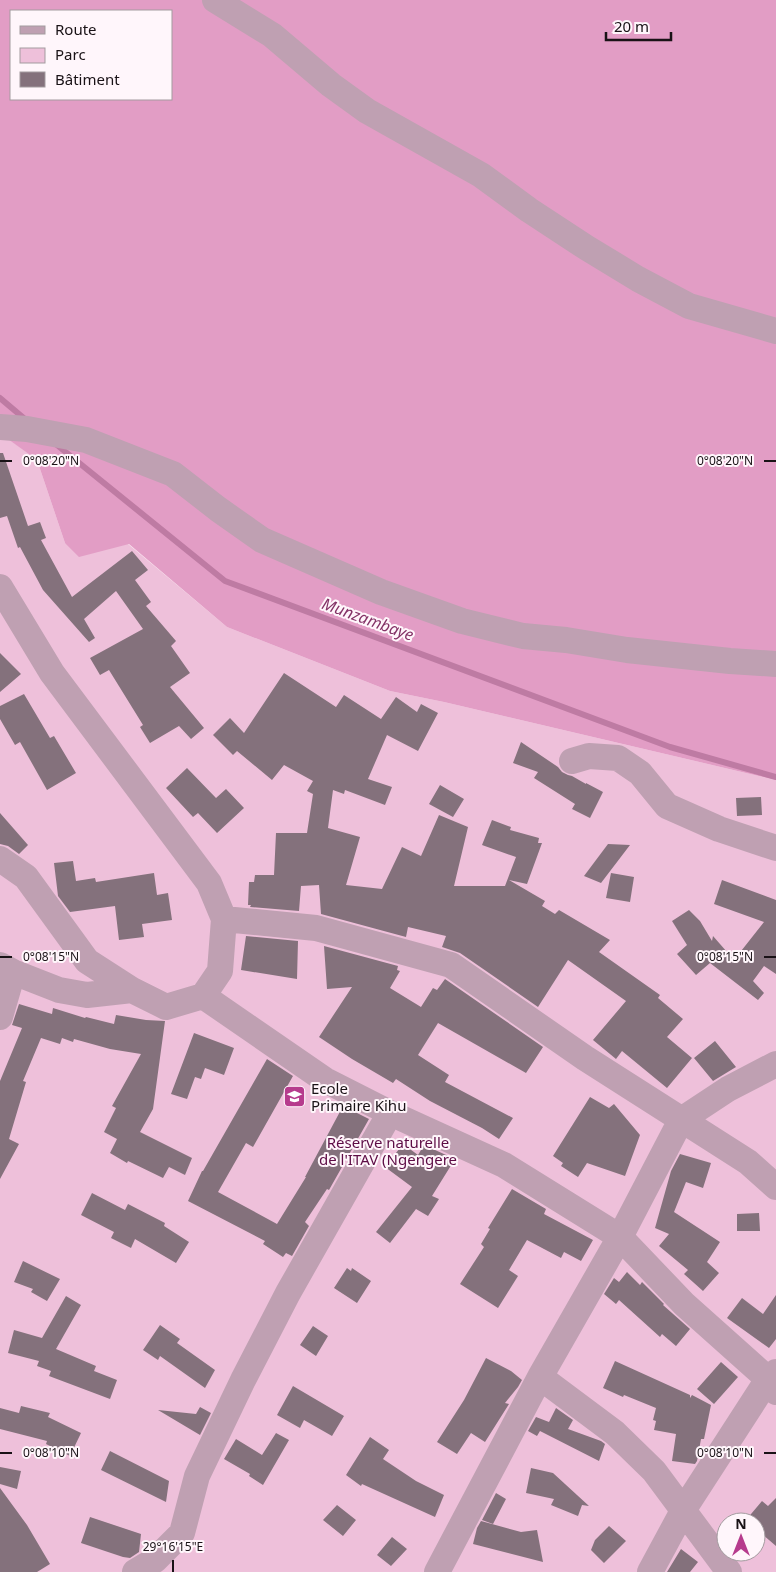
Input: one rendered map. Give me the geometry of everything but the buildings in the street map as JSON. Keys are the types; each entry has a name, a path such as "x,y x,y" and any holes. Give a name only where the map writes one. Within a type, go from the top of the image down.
{"street":[{"path":"215,0 272,34 331,85 367,111 481,175 529,210 638,279 688,306 776,331"},
{"path":"0,428 27,429 86,440 173,474 262,540 381,592 462,621 523,636 566,640 646,652 776,664"},
{"path":"0,588 52,674 209,883 224,919 220,972 202,996 166,1007 132,990 87,962 26,877 0,859"},
{"path":"572,761 589,756 618,758 640,773 667,806 719,829 776,848"},
{"path":"224,919 316,928 451,965 585,1058 748,1162 776,1187"},
{"path":"0,1017 6,968 59,990 87,995 132,990"},
{"path":"202,996 325,1080 390,1113 504,1165 620,1237 684,1304 773,1381 684,1509 650,1572"},
{"path":"438,1572 540,1377 620,1237 681,1120 728,1089 776,1064"},
{"path":"135,1572 155,1560 182,1533 197,1476 243,1380 288,1293 390,1113"},
{"path":"540,1377 615,1433 654,1471 729,1572"}],"green space":[{"name":"Réserve naturelle de l'ITAV (Ngengere","path":"0,431 37,460 65,543 128,544 227,627 390,691 776,780 776,1572 0,1572"}],"shaded area":[{"path":"0,0 776,0 776,780 390,691 227,627 129,544 79,557 65,543 37,460 1,434"}],"waterway":[{"name":"Munzambaye","path":"0,398 26,420"},
{"name":"Munzambaye","path":"57,445 225,581 670,747 776,777"}],"place":[{"name":"Ecole Primaire Kihu","path":"295,1097"}]}
